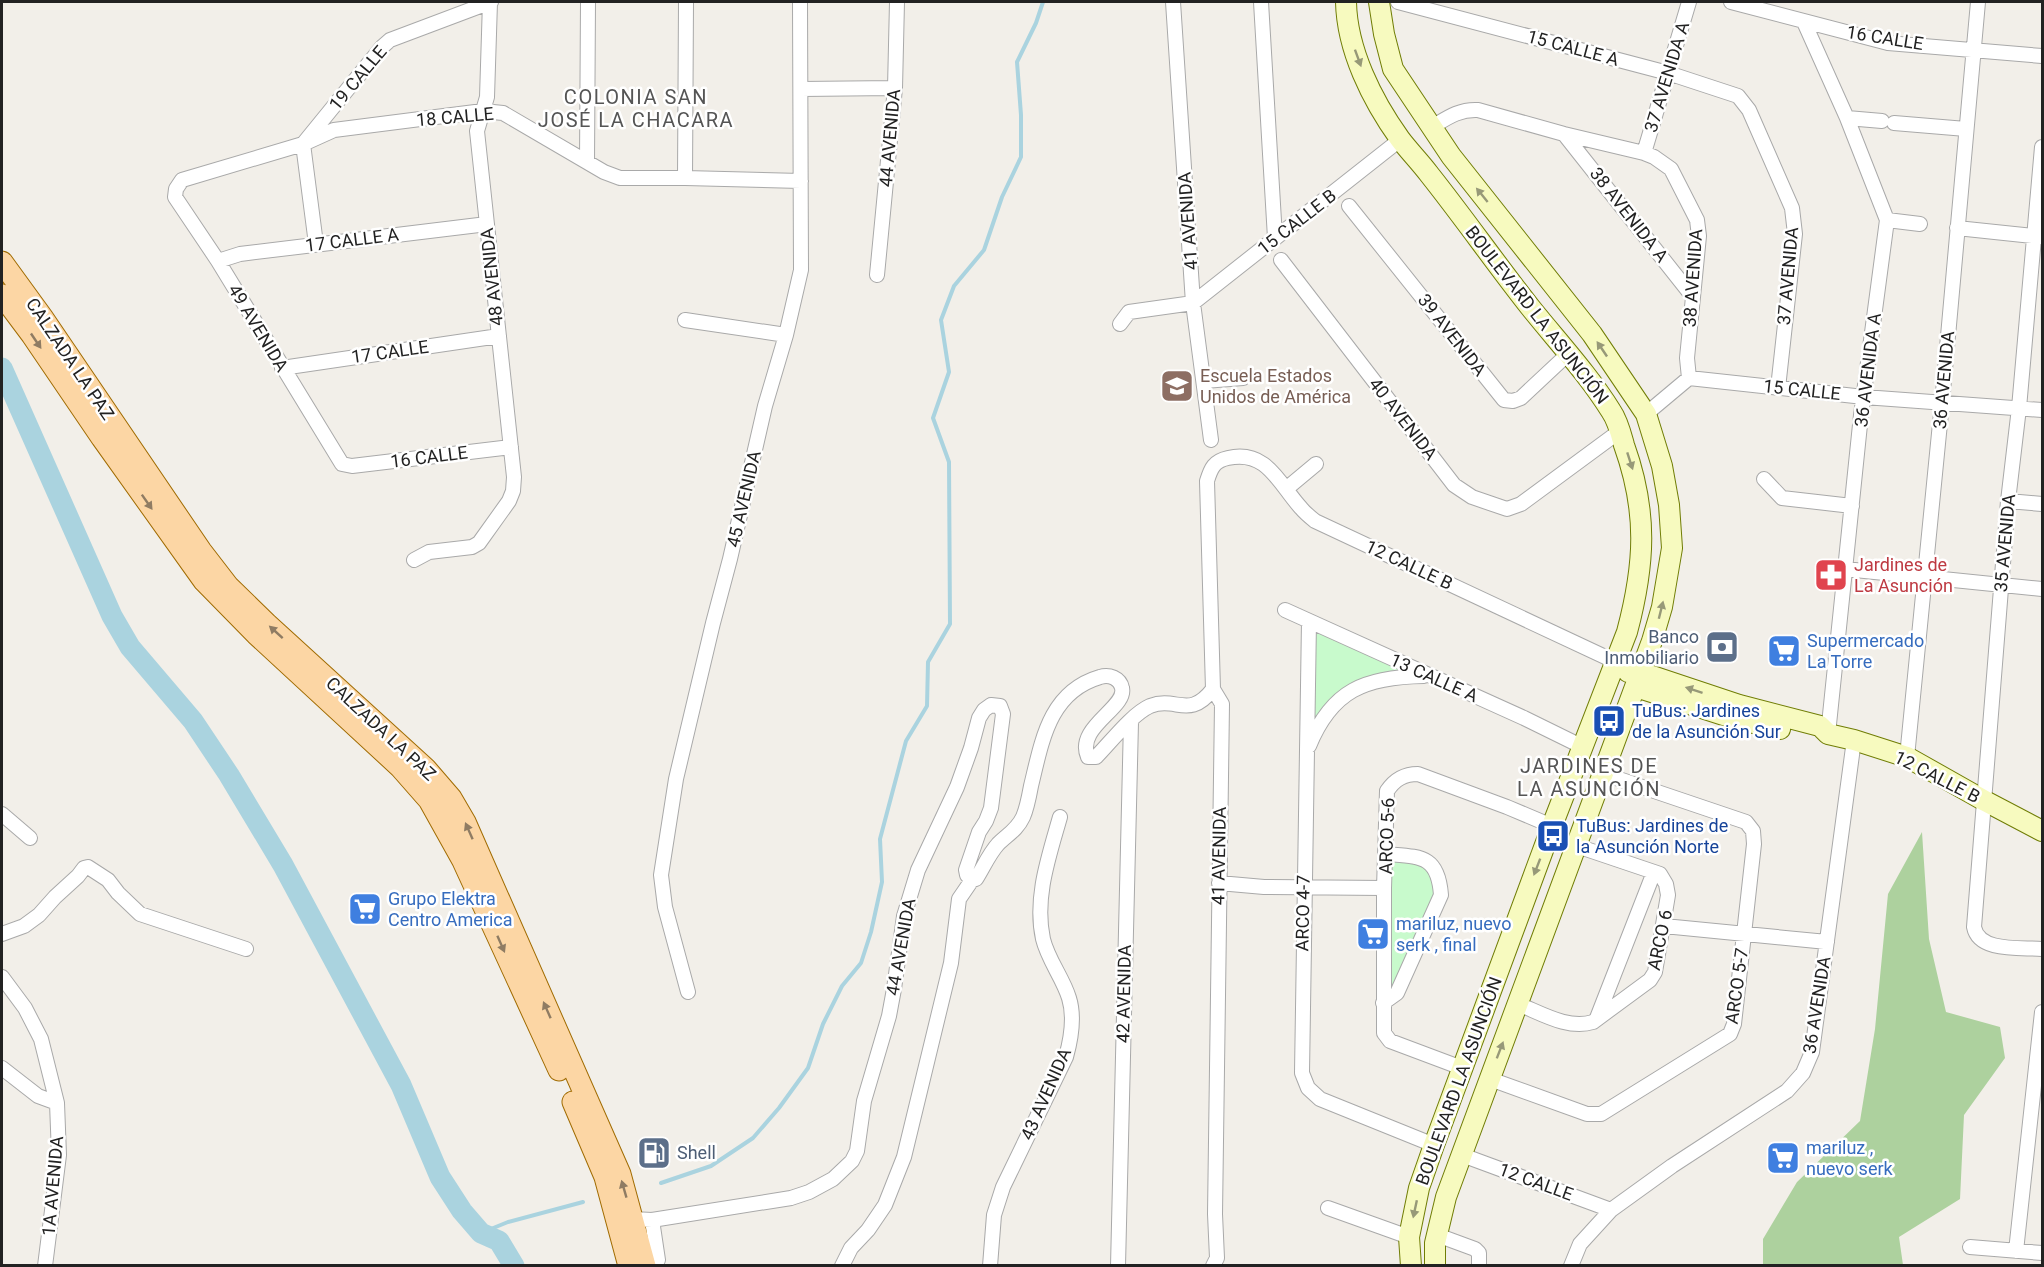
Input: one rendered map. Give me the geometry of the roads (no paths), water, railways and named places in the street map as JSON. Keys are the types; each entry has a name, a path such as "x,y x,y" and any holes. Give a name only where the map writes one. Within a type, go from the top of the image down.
{"main road":[{"name":"BOULEVARD LA ASUNCIÓN","path":"1346,2 1354,49 1366,82 1384,115 1530,307 1589,379 1612,412 1633,468 1642,546 1635,598 1627,632 1504,954 1419,1188 1409,1237 1411,1266"},
{"name":"BOULEVARD LA ASUNCIÓN","path":"1379,2 1393,69 1451,156 1592,334 1646,414 1662,466 1669,505 1672,548 1662,607 1638,680 1446,1197 1437,1235 1435,1265"},
{"path":"1428,172 1451,156"},
{"name":"CALZADA LA PAZ","path":"2,262 201,551 222,578 267,624 426,769 451,798 465,822 642,1220 652,1263"},
{"path":"1530,307 1556,287"},
{"name":"CALZADA LA PAZ","path":"2,295 33,335 146,502 204,581 256,634 400,767 429,800 468,871 579,1114 605,1177 629,1266"},
{"path":"1605,403 1627,386"},
{"path":"1602,700 1621,675 1630,671 1638,680"},
{"name":"12 CALLE B","path":"1638,680 1736,719 1818,738 1828,734 1907,757 2043,831"},
{"path":"1562,800 1590,810"},
{"path":"1504,954 1533,964"},
{"path":"1446,1113 1474,1122"}],"street":[{"name":"48 AVENIDA","path":"414,560 429,552 472,547 479,543 509,501 513,491 511,447 477,131 487,97 490,2"},
{"name":"19 CALLE","path":"303,144 390,40 490,2"},
{"path":"587,162 588,2"},
{"path":"685,178 686,2"},
{"name":"45 AVENIDA","path":"688,992 665,907 661,875 676,779 765,406 786,335 801,270 800,2"},
{"name":"44 AVENIDA","path":"877,275 895,88 897,2"},
{"name":"41 AVENIDA","path":"1173,2 1193,303 1211,440"},
{"path":"1261,2 1275,238"},
{"name":"15 CALLE A","path":"1398,2 1668,73 1738,96 1745,103"},
{"name":"37 AVENIDA A","path":"1649,155 1668,73 1689,2"},
{"name":"16 CALLE","path":"1731,2 1888,43 2043,56"},
{"name":"36 AVENIDA","path":"1907,757 1978,2"},
{"name":"36 AVENIDA A","path":"1804,22 1847,118 1887,220 1864,397 1828,734"},
{"path":"801,89 895,88"},
{"name":"37 AVENIDA","path":"1745,103 1792,208 1795,234 1778,388"},
{"path":"1432,127 1456,112 1478,110 1649,155"},
{"name":"18 CALLE","path":"176,189 182,180 303,144 334,130 483,111 503,113 612,176 620,178 801,181"},
{"path":"1847,118 1966,129"},
{"name":"38 AVENIDA A","path":"1564,134 1693,297"},
{"name":"15 CALLE B","path":"1193,303 1401,139"},
{"path":"303,144 316,244"},
{"name":"35 AVENIDA","path":"2043,147 2038,236 2008,501 1974,927 1980,939 1992,945 2043,949"},
{"name":"38 AVENIDA","path":"1649,155 1671,169 1697,220 1699,249 1687,358 1689,378"},
{"name":"49 AVENIDA","path":"176,189 175,197 218,261 342,464 346,466"},
{"name":"39 AVENIDA","path":"1349,206 1504,400 1521,398 1568,354"},
{"path":"1887,220 1920,224"},
{"name":"17 CALLE A","path":"218,261 240,254 487,224"},
{"path":"1957,228 2038,236"},
{"name":"40 AVENIDA","path":"1281,260 1454,485 1472,497 1507,509 1521,504 1620,430"},
{"path":"1120,324 1129,312 1193,303"},
{"path":"685,320 786,335"},
{"name":"17 CALLE","path":"282,368 499,336"},
{"path":"1204,381 1243,378"},
{"path":"1646,414 1689,378"},
{"name":"15 CALLE","path":"1689,378 1864,397 2043,410"},
{"name":"16 CALLE","path":"346,466 511,447"},
{"name":"12 CALLE B","path":"1218,461 1239,456 1251,457 1261,462 1315,521 1616,662"},
{"name":"41 AVENIDA","path":"1216,1263 1222,704 1214,689 1207,481 1211,468 1218,461"},
{"path":"1286,489 1316,464"},
{"path":"1764,479 1782,498 1852,506"},
{"path":"2008,501 2043,504"},
{"path":"1845,569 2043,589"},
{"name":"13 CALLE A","path":"1285,610 1583,747"},
{"name":"ARCO 4-7","path":"1309,621 1302,1073 1308,1088 1320,1099 1434,1145"},
{"name":"44 AVENIDA","path":"842,1266 851,1248 868,1230 885,1205 904,1157 951,963 959,899 972,880 976,879 998,844 1018,826 1024,814 1040,744 1050,720 1066,695 1090,680 1105,675 1119,682 1123,689 1122,697 1096,724 1089,739 1088,757 1096,758 1131,722"},
{"name":"ARCO 4-7","path":"1306,753 1316,730 1329,710 1354,688 1395,677 1429,676"},
{"path":"1131,722 1150,706 1198,704 1214,689"},
{"name":"44 AVENIDA","path":"642,1220 791,1198 809,1192 832,1179 852,1161 857,1151 864,1101 889,1016 904,916 918,870 957,787 979,718 991,705 1000,706 1003,714 991,808 979,832 966,870 972,880"},
{"name":"42 AVENIDA","path":"1118,1266 1131,722"},
{"name":"36 AVENIDA","path":"1571,1266 1580,1244 1611,1210 1672,1166 1787,1090 1803,1073 1812,1052 1854,740"},
{"name":"ARCO 5-6","path":"1462,1068 1390,1041 1385,1036 1383,1003 1387,791 1397,780 1410,774 1425,776 1552,826"},
{"name":"ARCO 5-7","path":"1490,1079 1587,1114 1601,1114 1730,1034 1734,1024 1754,844 1753,831 1746,822 1604,774"},
{"path":"2,814 30,838"},
{"name":"43 AVENIDA","path":"990,1266 994,1215 1003,1187 1065,1058 1069,1043 1072,1013 1069,998 1044,941 1040,919 1046,863 1060,817"},
{"path":"1577,846 1654,872 1597,1019"},
{"path":"1383,1003 1397,993 1441,895 1440,881 1434,866 1424,859 1386,854"},
{"path":"2,934 24,926 39,915 84,868 88,867 108,880 140,914 246,949"},
{"name":"ARCO 6","path":"1518,1004 1573,1025 1583,1025 1597,1019 1650,980 1655,972 1668,894 1666,884 1660,874 1654,872"},
{"path":"1219,883 1264,887 1384,888"},
{"path":"1664,927 1827,942"},
{"name":"1A AVENIDA","path":"2,977 26,1008 41,1039 57,1103 59,1155 45,1266"},
{"path":"2016,1251 2043,1012"},
{"path":"2,1068 38,1096 57,1103"},
{"name":"12 CALLE","path":"1462,1155 1611,1210"},
{"path":"1328,1208 1409,1237"},
{"path":"1437,1235 1475,1249 1479,1254 1479,1266"},
{"path":"1970,1246 2043,1253"}],"waterway":[{"path":"661,1183 711,1166 753,1138 779,1108 808,1068 823,1024 842,986 861,963 871,932 882,882 880,839 906,741 927,706 928,662 950,624 949,462 933,418 949,372 941,320 954,286 984,250 1002,197 1021,157 1017,62 1036,23 1043,2"},
{"path":"2,368 112,616 130,647 193,721 229,775 283,865 401,1085 440,1177 462,1211 481,1233 499,1241 514,1266"},
{"path":"481,1233 508,1222 583,1202"}],"place":[{"name":"Escuela Estados Unidos de América","path":"1177,386"},
{"name":"Jardines de La Asunción","path":"1831,575"},
{"name":"Banco Inmobiliario","path":"1722,647"},
{"name":"Supermercado La Torre","path":"1784,651"},
{"name":"TuBus: Jardines de la Asunción Sur","path":"1609,721"},
{"name":"TuBus: Jardines de la Asunción Norte","path":"1553,836"},
{"name":"Grupo Elektra Centro America","path":"365,909"},
{"name":"mariluz, nuevo serk , final","path":"1373,934"},
{"name":"Shell","path":"654,1153"},
{"name":"mariluz , nuevo serk","path":"1783,1158"}],"district":[{"name":"COLONIA SAN JOSÉ LA CHACARA","path":"636,108"},
{"name":"JARDINES DE LA ASUNCIÓN","path":"1589,778"}]}
